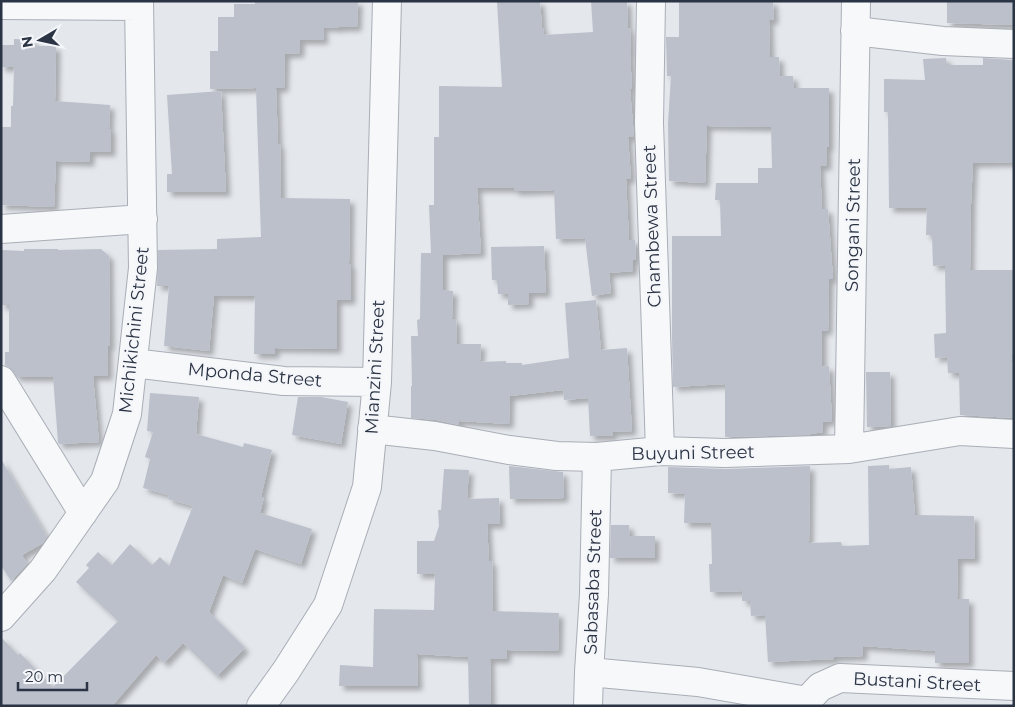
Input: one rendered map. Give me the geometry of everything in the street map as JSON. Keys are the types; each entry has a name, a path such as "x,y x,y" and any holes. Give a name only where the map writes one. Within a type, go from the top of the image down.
{"street":[{"name":"Mianzini Street","path":"261,706 328,605 367,487 377,382 387,1"},
{"name":"Chambewa Street","path":"651,1 649,123 660,451"},
{"name":"Songani Street","path":"849,449 856,1"},
{"path":"1,5 139,4"},
{"name":"Michikichini Street","path":"1,616 43,570 105,481 127,414 143,268 139,4"},
{"path":"855,32 1014,44"},
{"path":"1,229 143,219"},
{"name":"Mponda Street","path":"133,363 284,381 377,382"},
{"path":"1,380 83,513"},
{"name":"Buyuni Street","path":"372,429 435,436 509,450 557,456 597,457 660,451 725,453 849,449 960,431 1014,434"},
{"name":"Sabasaba Street","path":"588,706 594,594 597,457"},
{"name":"Bustani Street","path":"589,672 698,682 808,703 820,687 840,678 1014,686"}],"building":[{"path":"255,1 358,1 357,27 323,27 324,40 300,40 300,53 285,54 284,88 276,88 281,198 350,199 349,264 351,264 351,300 337,300 337,349 275,348 275,354 254,354 255,296 214,296 209,351 164,346 169,286 157,286 158,250 217,249 217,239 261,237 256,88 210,89 210,51 218,51 218,17 234,17 234,4 255,4"},
{"path":"497,1 540,1 544,35 593,32 591,1 627,1 628,28 630,28 632,89 630,89 634,137 628,137 631,179 626,179 629,240 635,240 636,260 633,260 633,271 609,273 611,293 592,296 585,238 556,239 554,190 514,191 514,188 477,188 481,253 443,255 443,290 453,291 452,319 456,319 457,344 481,344 480,362 506,361 506,363 522,363 522,365 569,358 565,303 596,300 601,350 627,348 632,431 612,432 613,436 590,436 588,398 564,400 563,390 510,396 509,424 459,421 459,425 437,420 411,418 411,336 418,336 417,320 420,319 421,253 431,253 429,205 434,205 434,137 439,137 439,86 502,87"},
{"path":"679,1 773,1 774,20 769,20 770,57 779,57 780,76 793,76 794,88 829,88 829,147 827,147 827,166 820,166 822,209 828,209 833,279 829,279 828,331 822,330 822,367 829,366 832,421 823,422 823,432 811,435 725,437 725,384 673,387 672,236 721,236 720,200 715,200 716,183 758,183 758,168 772,168 771,127 707,126 705,183 669,181 668,123 671,76 667,76 666,37 679,37"},
{"path":"947,1 1014,1 1014,25 947,23"},
{"path":"14,39 34,40 34,46 56,46 55,101 110,105 109,129 111,129 111,152 90,152 90,162 56,161 54,207 1,205 1,127 11,127 14,67 1,67 1,45 14,45"},
{"path":"946,58 947,65 983,65 983,58 1014,60 1014,162 973,163 970,270 1014,270 1014,354 1011,355 1014,375 1014,418 960,415 959,373 948,373 947,357 935,358 934,334 946,333 945,265 933,266 932,235 926,235 927,208 889,208 888,112 884,112 884,79 925,80 923,59"},
{"path":"221,91 226,192 167,192 167,174 172,174 167,95"},
{"path":"544,246 546,293 529,293 529,304 508,305 508,294 498,294 497,280 492,280 491,247"},
{"path":"24,249 101,249 109,256 110,346 108,346 108,376 93,376 99,442 59,444 53,377 17,377 5,365 5,352 9,352 9,305 1,305 1,250 24,251"},
{"path":"866,372 890,372 891,426 867,427"},
{"path":"150,393 199,397 196,434 243,447 244,443 272,450 261,497 264,497 260,513 312,529 301,564 255,549 242,583 223,575 209,612 245,648 217,676 183,643 164,663 156,655 112,706 1,706 1,637 18,655 20,653 53,687 118,621 76,582 89,568 86,565 98,552 112,565 130,544 152,565 160,557 169,566 193,506 168,499 169,495 143,488 150,459 145,457 153,432 147,431"},
{"path":"298,397 321,397 348,402 341,444 292,435"},
{"path":"1,459 47,537 43,543 22,555 27,564 11,581 1,567"},
{"path":"889,465 889,469 911,467 915,515 974,516 975,559 958,559 957,599 969,599 969,663 935,663 935,651 863,646 863,656 768,662 765,615 751,616 750,601 742,601 742,591 710,592 709,564 712,564 711,523 684,523 685,494 668,493 668,467 726,469 810,466 809,543 841,542 842,546 869,545 868,466"},
{"path":"509,466 563,472 564,498 510,499"},
{"path":"444,469 469,470 467,499 499,498 500,524 487,524 489,561 492,561 493,611 559,613 558,651 507,650 506,659 490,659 491,706 469,706 468,657 417,654 418,686 339,686 340,665 373,667 374,609 434,610 435,574 417,574 417,541 434,541 439,526 438,510 441,510"},
{"path":"611,525 629,525 630,536 655,536 655,558 610,558"}]}
